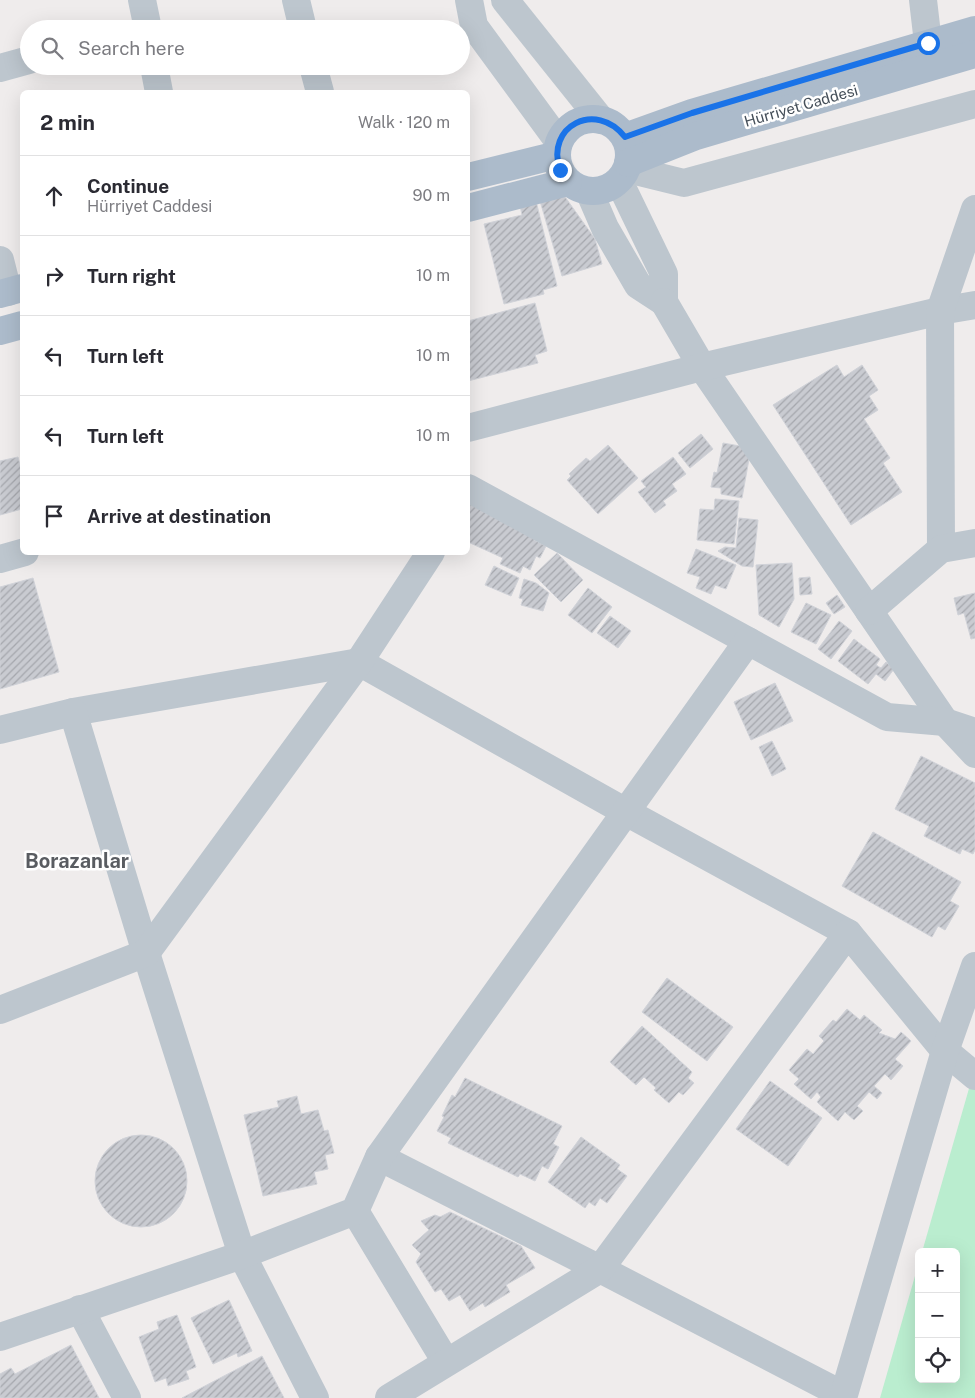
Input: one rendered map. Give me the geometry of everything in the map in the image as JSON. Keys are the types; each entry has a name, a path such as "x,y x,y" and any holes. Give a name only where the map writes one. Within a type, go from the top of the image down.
{"main road":[{"name":"Hürriyet Caddesi","path":"625,137 692,113 975,30"},
{"name":"Hürriyet Caddesi","path":"625,171 696,136 975,54"},
{"path":"470,208 579,186 605,189 625,171 630,155 625,137 611,123 591,119 581,121 564,133 558,148 560,170 579,186"},
{"path":"470,176 558,148"},
{"path":"0,331 20,326"}],"street":[{"path":"296,0 301,20"},
{"path":"469,0 474,26 558,148"},
{"path":"506,0 601,120"},
{"path":"923,0 928,43"},
{"path":"0,68 20,62"},
{"path":"155,75 158,90"},
{"path":"315,75 319,90"},
{"path":"625,171 684,183 975,104"},
{"path":"625,171 664,274 664,302"},
{"path":"579,186 638,284 664,302 702,367 868,611 945,722 975,754"},
{"path":"941,549 940,311 975,209"},
{"path":"0,260 10,291"},
{"path":"470,427 702,367 940,311 975,305"},
{"path":"470,489 887,717 945,722 975,732"},
{"path":"868,611 941,549 975,543"},
{"path":"0,559 20,554"},
{"path":"0,1010 146,953 359,662 429,555"},
{"path":"0,1337 242,1255 355,1211 379,1157 748,641"},
{"path":"0,730 73,712 359,662 626,812 848,933 945,1051 975,1076"},
{"path":"73,712 146,953 242,1255 316,1398"},
{"path":"389,1398 600,1269 848,933"},
{"path":"379,1157 600,1269 843,1397 945,1051 975,966"},
{"path":"355,1211 446,1362"},
{"path":"80,1309 127,1398"}],"green space":[{"path":"970,1085 975,1087 975,1398 880,1398 915,1276 915,1383 960,1383 960,1248 923,1248"}],"building":[{"path":"563,194 595,239 602,264 562,276 540,201"},
{"path":"536,201 557,286 543,290 544,294 504,304 484,224 522,215 520,205"},
{"path":"535,303 547,351 535,355 538,363 470,380 470,320"},
{"path":"837,365 844,377 862,365 878,390 869,396 878,410 864,419 890,458 883,463 902,492 851,525 773,405"},
{"path":"701,434 713,449 690,468 678,453"},
{"path":"723,443 751,448 742,498 721,494 721,488 711,487 714,472 717,473"},
{"path":"608,445 638,478 598,514 567,480 571,476 569,474 586,458 590,461"},
{"path":"18,457 20,465 20,510 0,515 0,461"},
{"path":"673,457 686,474 672,484 677,491 663,501 666,505 655,513 638,492 646,487 641,481"},
{"path":"715,499 739,501 734,544 697,540 700,509 714,510"},
{"path":"470,502 537,533 534,540 546,546 540,558 536,556 530,570 523,566 520,573 500,564 503,558 470,543"},
{"path":"739,518 758,520 753,567 742,566 718,551 725,547 736,548"},
{"path":"696,549 736,565 726,589 715,585 711,594 696,588 700,577 687,573"},
{"path":"557,553 583,580 561,602 534,575"},
{"path":"792,563 794,599 779,627 759,615 756,565"},
{"path":"494,566 519,578 511,596 485,585"},
{"path":"810,577 812,594 800,595 799,578"},
{"path":"33,578 59,672 0,689 0,587"},
{"path":"524,579 536,583 549,593 543,611 521,605 523,599 519,598"},
{"path":"588,588 612,607 592,633 568,615"},
{"path":"975,593 975,638 971,639 964,613 958,615 954,598"},
{"path":"837,595 845,607 834,614 826,603"},
{"path":"806,603 831,615 816,644 791,632"},
{"path":"610,616 631,631 618,648 597,633"},
{"path":"839,621 852,631 831,659 818,649"},
{"path":"854,639 880,659 876,665 881,668 886,662 894,669 885,681 876,674 868,684 838,661"},
{"path":"775,683 793,721 751,740 734,702"},
{"path":"772,741 786,769 772,776 759,747"},
{"path":"921,756 975,783 975,850 973,854 962,849 960,854 924,836 929,826 895,809"},
{"path":"873,832 961,882 950,901 959,906 945,930 938,926 932,937 842,886"},
{"path":"667,978 733,1027 707,1061 642,1012"},
{"path":"847,1009 860,1020 864,1015 882,1030 879,1033 895,1039 901,1032 911,1041 895,1059 903,1066 891,1080 885,1074 874,1086 882,1093 877,1099 869,1092 857,1106 863,1111 854,1120 845,1112 838,1121 817,1102 821,1097 817,1092 811,1099 794,1084 799,1079 789,1070 807,1049 813,1054 824,1041 819,1036 833,1020 836,1022"},
{"path":"642,1026 692,1072 688,1078 694,1083 683,1095 679,1092 669,1103 654,1090 656,1088 644,1077 636,1085 610,1062"},
{"path":"465,1078 562,1126 553,1144 559,1147 548,1169 542,1166 535,1181 520,1174 518,1177 448,1143 451,1138 437,1131 452,1095 455,1097"},
{"path":"770,1081 822,1118 788,1166 736,1129"},
{"path":"297,1096 301,1114 318,1110 324,1131 328,1130 334,1153 325,1155 328,1169 314,1172 317,1184 263,1196 244,1115 279,1107 277,1101"},
{"path":"141,1135 158,1139 173,1149 183,1164 187,1181 183,1198 173,1213 158,1223 141,1227 124,1223 109,1213 99,1198 95,1181 99,1164 109,1149 124,1139"},
{"path":"581,1137 620,1165 617,1169 627,1176 607,1203 600,1198 595,1206 589,1202 585,1208 548,1182"},
{"path":"450,1212 521,1246 535,1268 506,1285 510,1292 485,1307 483,1303 470,1311 460,1295 449,1301 441,1289 435,1292 416,1262 421,1254 412,1245 429,1230 421,1221 435,1215 440,1217"},
{"path":"229,1300 252,1351 238,1357 237,1353 213,1364 191,1318"},
{"path":"177,1315 196,1367 186,1371 189,1379 168,1386 166,1378 155,1382 139,1337 159,1329 157,1322"},
{"path":"71,1345 99,1398 0,1398 0,1374 11,1368 15,1374"},
{"path":"262,1356 284,1398 182,1398"}],"district":[{"name":"Borazanlar","path":"77,861"}],"route":[{"path":"560,170 557,162 559,142 564,133 581,121 591,119 611,123 625,137 692,113 928,43"}]}
